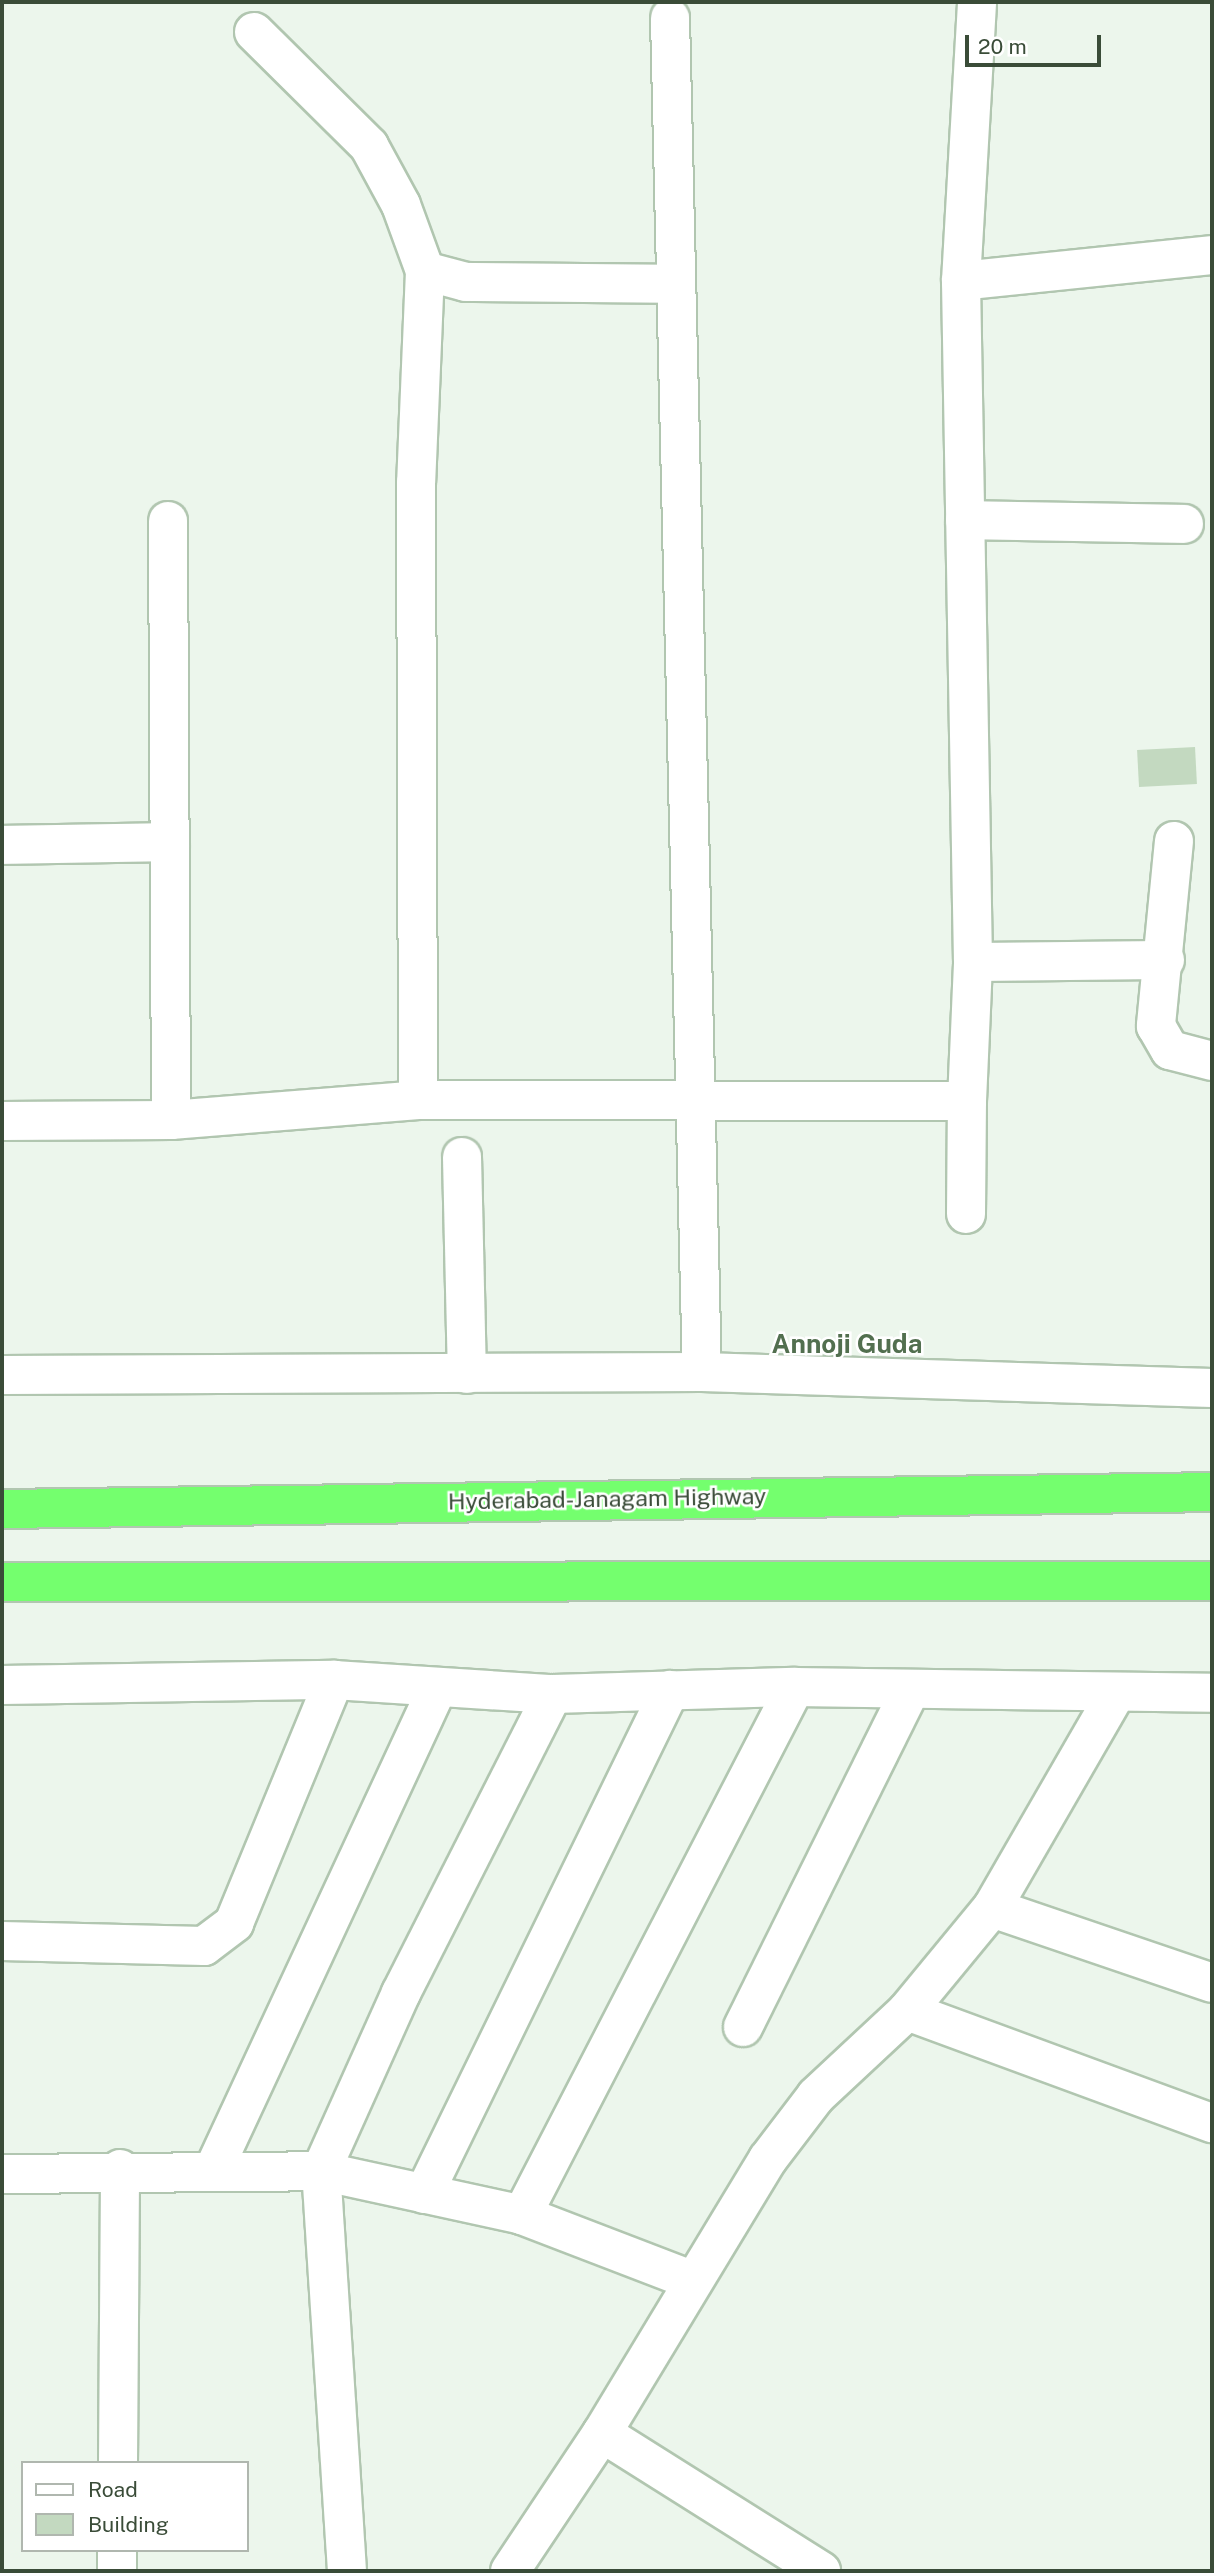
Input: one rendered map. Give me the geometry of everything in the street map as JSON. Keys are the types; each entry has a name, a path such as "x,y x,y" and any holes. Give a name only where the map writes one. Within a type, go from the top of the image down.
{"highway":[{"name":"Hyderabad-Janagam Highway","path":"2,1508 1212,1492"},
{"path":"2,1582 1212,1581"}],"street":[{"path":"966,1214 967,1101 973,962 961,281 977,2"},
{"path":"670,18 675,284 699,1098 702,1372"},
{"path":"254,32 369,146 401,205 425,271 416,482 418,1100"},
{"path":"961,281 1212,254"},
{"path":"425,271 466,282 675,284"},
{"path":"965,520 1184,524"},
{"path":"168,521 171,1121"},
{"path":"1174,841 1165,960 1156,1026 1161,1040 1170,1050 1212,1062"},
{"path":"2,845 170,842"},
{"path":"973,962 1165,960"},
{"path":"2,1121 171,1121 418,1100 699,1098 967,1101"},
{"path":"462,1157 467,1374"},
{"path":"2,1375 702,1372 1212,1388"},
{"path":"2,1941 204,1946 234,1923 334,1680"},
{"path":"2,1685 334,1680 437,1689 553,1694 795,1687 909,1693 1212,1693"},
{"path":"522,2215 795,1687"},
{"path":"213,2171 437,1689"},
{"path":"424,2194 670,1690"},
{"path":"743,2027 909,1693"},
{"path":"347,2571 321,2171 401,1993 553,1694"},
{"path":"510,2571 601,2433 691,2280 768,2159 816,2096 907,2011 992,1908 1115,1695"},
{"path":"992,1908 1212,1983"},
{"path":"907,2011 1212,2123"},
{"path":"2,2174 120,2169 321,2171 522,2215 691,2280"},
{"path":"118,2461 120,2169"},
{"path":"601,2433 821,2571"},
{"path":"117,2552 117,2571"}],"building":[{"path":"1195,747 1197,784 1139,787 1137,750"}],"district":[{"name":"Annoji Guda","path":"847,1344"}]}
